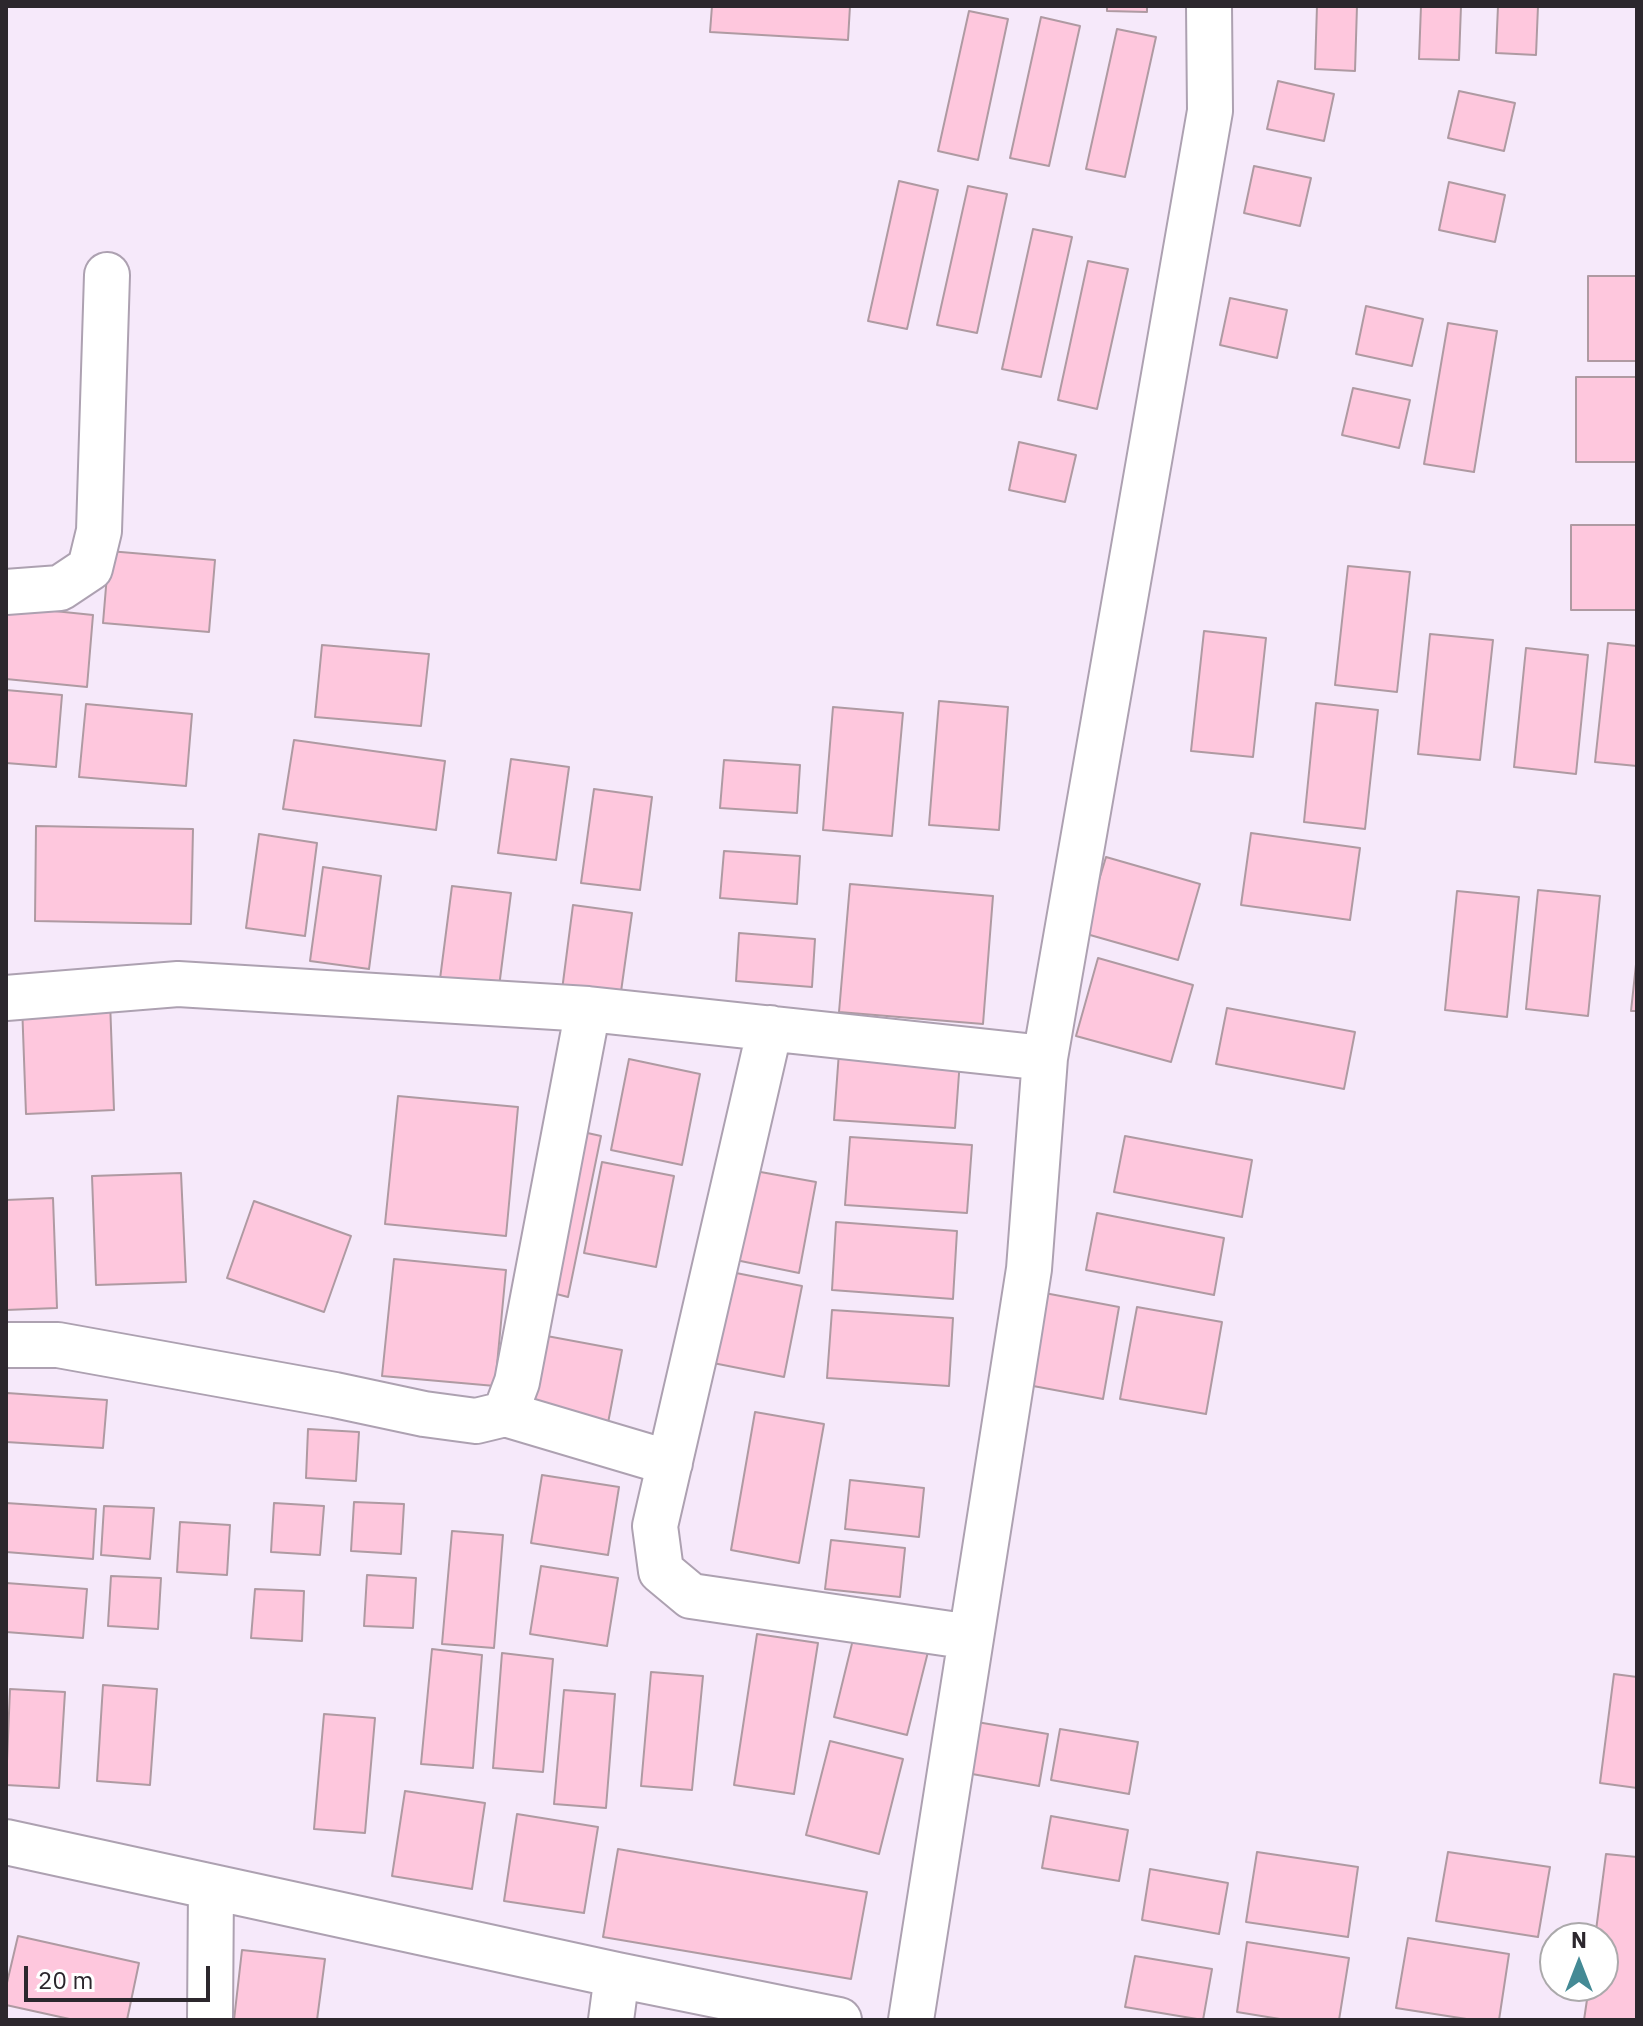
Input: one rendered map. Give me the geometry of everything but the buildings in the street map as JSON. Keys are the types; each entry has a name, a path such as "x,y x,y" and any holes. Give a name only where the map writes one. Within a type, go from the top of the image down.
{"street":[{"path":"911,2020 1029,1269 1045,1058 1210,111 1209,6"},
{"path":"6,592 60,588 90,568 99,531 107,275"},
{"path":"6,998 178,984 588,1009 1045,1058"},
{"path":"505,1414 517,1382 588,1009"},
{"path":"770,1028 655,1526 661,1571 691,1596 971,1637"},
{"path":"6,1345 58,1345 424,1414 476,1421 505,1414 670,1463"},
{"path":"6,1842 839,2020"},
{"path":"210,2020 211,1887"},
{"path":"611,2020 617,1975"}]}
